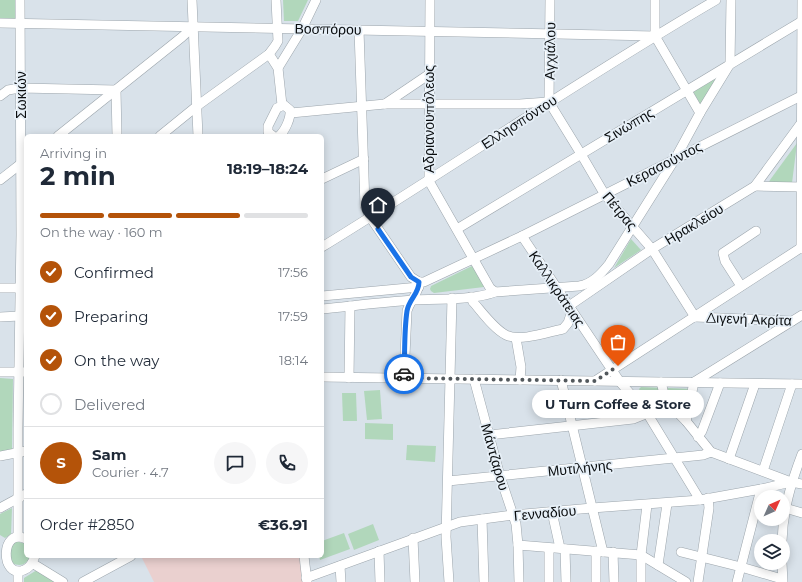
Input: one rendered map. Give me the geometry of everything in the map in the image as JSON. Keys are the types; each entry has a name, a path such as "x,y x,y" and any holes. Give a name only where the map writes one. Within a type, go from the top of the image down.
{"street":[{"name":"Σωκιών","path":"20,0 20,88 23,162 23,270 20,316 23,372 22,538"},
{"path":"192,0 198,134"},
{"path":"162,134 197,106 269,54 278,41 276,0"},
{"path":"278,68 302,29 316,0"},
{"name":"Αδριανουπόλεως","path":"430,0 428,75 429,180 490,288 495,292"},
{"name":"Αγχιάλου","path":"549,102 550,0"},
{"path":"655,0 655,36 700,113"},
{"name":"Ελλησπόντου","path":"324,246 549,102 716,0"},
{"path":"324,308 410,300 471,297 495,292 585,285 594,279 609,264 675,159 700,113 730,64 730,0"},
{"path":"595,381 802,248 802,0"},
{"name":"Σινώπης","path":"457,229 802,21"},
{"name":"Βοσπόρου","path":"0,23 655,36"},
{"path":"61,134 182,37 192,27"},
{"path":"359,30 365,206 370,217 411,277 419,284 416,293 410,300 407,311 404,378"},
{"path":"269,54 278,68 282,105"},
{"path":"385,104 428,75"},
{"path":"0,96 8,90 20,88 116,90"},
{"path":"116,90 117,134"},
{"name":"Κερασούντος","path":"324,296 419,284 424,282 522,236 801,96"},
{"path":"291,113 385,104 520,104 549,102"},
{"name":"Πέτρας","path":"549,102 605,195 652,249 696,317"},
{"path":"520,104 522,120"},
{"path":"281,134 291,113 289,108 282,105"},
{"path":"268,134 268,126 276,110 282,105"},
{"name":"Ηρακλείου","path":"570,308 652,249 756,186 802,123"},
{"path":"324,178 364,159"},
{"path":"0,180 23,162"},
{"path":"756,186 801,187"},
{"path":"741,286 725,261 723,253 756,232"},
{"name":"Καλλικράτειας","path":"522,236 620,382 647,413 674,458 704,499"},
{"path":"0,288 22,293"},
{"path":"471,297 473,302 499,331 516,338 564,329 568,323 570,308"},
{"path":"449,582 446,537 452,298"},
{"path":"349,378 350,306"},
{"path":"686,421 694,382 802,315"},
{"path":"0,317 20,316"},
{"name":"Διγενή Ακρίτα","path":"696,317 802,321"},
{"path":"516,338 521,367 520,380"},
{"path":"0,372 23,372"},
{"path":"324,377 802,384"},
{"name":"Μάντζαρου","path":"474,379 500,476 513,515 518,545 519,582"},
{"path":"561,380 592,508 614,582"},
{"path":"661,382 664,394 674,410 686,421 711,452 791,482 802,484"},
{"path":"698,437 702,431 720,383"},
{"path":"729,459 755,384"},
{"path":"762,471 792,384"},
{"path":"489,435 633,419 662,409 674,410"},
{"path":"0,456 22,452"},
{"name":"Μυτιλήνης","path":"448,481 704,455 711,452"},
{"path":"789,490 802,454"},
{"name":"Γενναδίου","path":"306,580 413,538 460,522 513,515 592,508 667,504 761,489 791,482"},
{"path":"737,582 761,489"},
{"path":"0,508 22,497"},
{"path":"698,582 710,508 704,499"},
{"path":"658,565 667,504"},
{"path":"641,582 641,555 647,505"},
{"path":"790,509 802,513"},
{"path":"552,512 562,548 566,582"},
{"path":"482,519 484,582"},
{"path":"22,538 13,538 2,544 2,562 9,568 18,571 23,570 33,560 63,582"},
{"path":"413,538 415,582"},
{"path":"518,545 641,555 658,565 672,578 686,582"},
{"path":"549,548 549,582"},
{"path":"379,551 380,582"},
{"path":"596,582 604,552"},
{"path":"681,552 741,567 782,581 782,570"},
{"path":"83,582 127,558"},
{"path":"304,558 306,580"},
{"path":"340,566 341,582"},
{"path":"18,571 18,582"}],"shaded area":[{"path":"142,558 301,558 303,582 154,582"}],"green space":[{"path":"0,0 18,0 17,19 0,22"},
{"path":"283,0 308,0 298,21 284,21"},
{"path":"717,77 702,104 700,104 694,91"},
{"path":"797,143 792,183 770,183 770,180"},
{"path":"631,239 641,250 614,268"},
{"path":"472,266 486,286 434,293 431,291 431,286"},
{"path":"0,378 13,379 12,451 0,451"},
{"path":"641,387 694,389 685,413 676,404 668,402 648,405 639,389"},
{"path":"380,390 382,419 367,420 364,391"},
{"path":"342,393 356,393 357,421 343,421"},
{"path":"365,423 393,424 393,440 365,439"},
{"path":"407,445 436,446 435,462 406,460"},
{"path":"12,508 11,534 5,538 0,535 0,514"},
{"path":"373,524 379,540 354,550 348,534"},
{"path":"344,533 350,549 320,560 320,558 324,558 324,540"},
{"path":"15,542 24,543 24,558 29,559 20,565 12,563 8,549"},
{"path":"37,570 55,582 24,582 24,578"}],"way so far":[{"path":"404,374 404,378 595,381 618,366"}],"place":[{"name":"U Turn Coffee & Store","path":"618,366"}],"route":[{"path":"378,229 414,281 419,282 418,290 414,297 410,300 407,311 404,374"}]}
